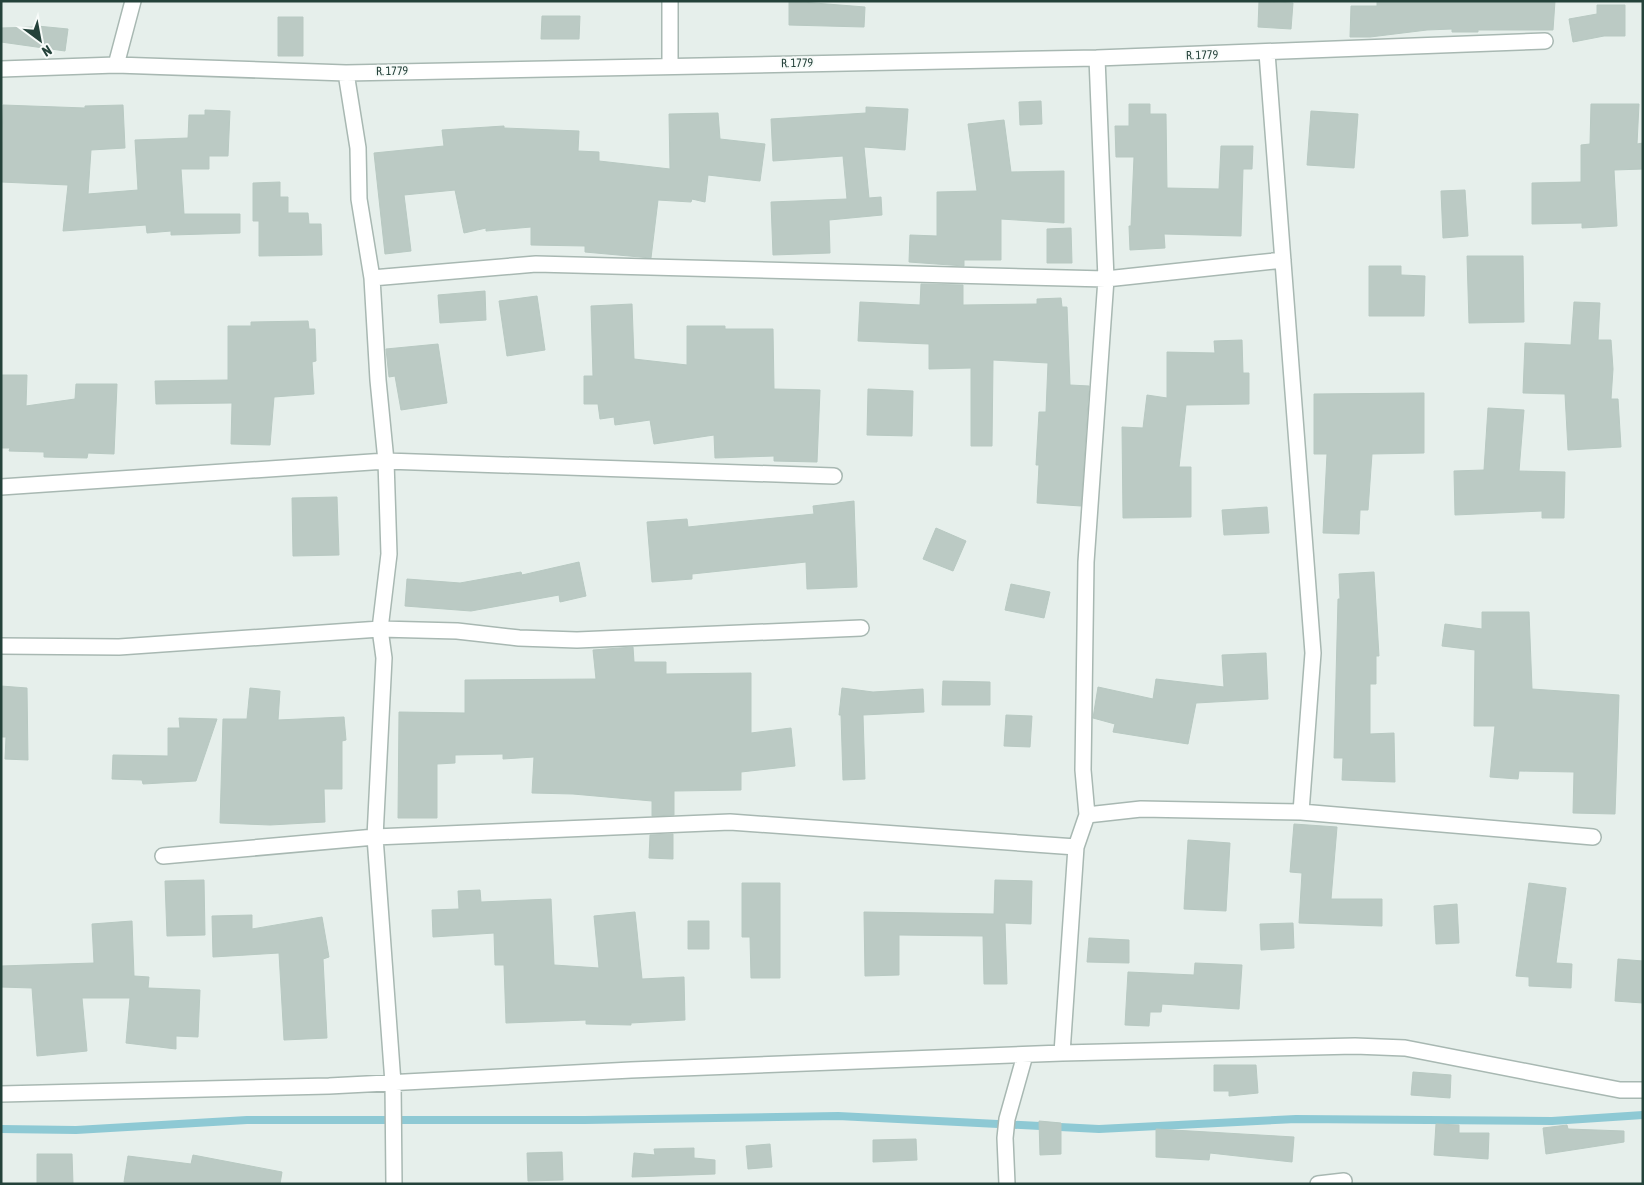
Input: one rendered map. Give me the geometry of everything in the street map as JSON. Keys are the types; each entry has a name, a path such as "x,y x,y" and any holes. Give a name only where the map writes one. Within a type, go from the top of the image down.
{"street":[{"path":"116,65 133,1"},
{"path":"670,1 670,65"},
{"name":"R. 1779","path":"1,69 116,65 346,72 1097,58 1545,41"},
{"path":"1267,53 1313,653 1301,812"},
{"path":"1062,1052 1076,846 1086,816 1083,770 1086,562 1106,279 1097,58"},
{"path":"346,72 358,148 359,199 372,278 378,380 386,461 389,554 380,629 384,658 375,837 393,1083 394,1184"},
{"path":"372,278 536,264 1106,279 1283,260"},
{"path":"1,487 386,461 834,476"},
{"path":"1,646 119,648 380,629 457,631 519,638 577,640 861,628"},
{"path":"1086,816 1141,809 1301,812 1593,837"},
{"path":"163,856 375,837 730,822 1076,846"},
{"path":"1,1094 393,1083 1062,1052 1355,1046 1405,1048 1620,1090 1643,1090"},
{"path":"1007,1184 1005,1138 1007,1119 1025,1055"},
{"path":"1318,1184 1344,1181"}],"building":[{"path":"789,1 865,7 864,27 789,25"},
{"path":"1259,1 1293,3 1291,29 1258,27"},
{"path":"1377,1 1555,1 1553,30 1452,32 1452,29 1370,37 1350,37 1351,6 1377,6"},
{"path":"1597,5 1625,5 1625,36 1604,36 1573,42 1569,19 1597,14"},
{"path":"542,16 580,16 579,39 541,39"},
{"path":"278,17 303,17 303,56 278,56"},
{"path":"37,26 68,29 65,51 1,42 1,28"},
{"path":"1041,101 1042,124 1020,125 1019,102"},
{"path":"1129,104 1150,104 1150,114 1166,114 1167,188 1219,189 1221,146 1253,146 1252,169 1243,169 1241,236 1164,234 1165,248 1130,250 1129,226 1131,226 1134,157 1116,157 1115,126 1129,126"},
{"path":"1591,104 1639,104 1637,144 1643,143 1643,169 1614,170 1617,226 1582,228 1582,223 1532,224 1532,183 1581,182 1581,145 1590,144"},
{"path":"3,105 85,108 85,106 123,105 125,148 91,150 88,194 138,190 135,140 188,138 189,115 205,115 205,110 230,111 228,156 209,156 209,169 181,169 184,214 240,214 240,233 171,235 171,231 147,233 146,225 63,231 68,185 1,182"},
{"path":"866,107 908,109 905,150 864,147 869,198 881,197 882,215 829,220 830,253 773,255 771,202 847,199 843,156 773,161 771,119 866,113"},
{"path":"1311,111 1358,114 1354,168 1307,165"},
{"path":"718,113 720,139 765,144 760,181 708,175 705,202 692,199 691,202 658,200 651,258 585,252 585,246 531,245 531,227 486,231 486,228 464,233 455,190 404,195 411,251 385,254 374,153 444,146 442,130 504,126 504,128 579,131 578,151 599,152 599,161 670,169 669,114"},
{"path":"1004,120 1011,172 1064,171 1064,223 1001,219 1001,260 964,260 964,266 909,262 910,235 937,236 937,192 977,191 968,124"},
{"path":"280,182 280,197 288,197 288,213 308,213 309,224 321,224 322,255 259,256 259,221 253,221 253,183"},
{"path":"1465,190 1468,236 1443,238 1441,191"},
{"path":"1071,228 1072,263 1047,263 1047,229"},
{"path":"1467,256 1523,256 1524,322 1469,323"},
{"path":"1369,266 1401,266 1401,275 1425,276 1424,316 1369,316"},
{"path":"921,284 963,285 963,305 1037,304 1037,299 1061,298 1062,307 1067,307 1070,385 1089,386 1081,506 1037,503 1039,465 1036,465 1039,412 1046,412 1048,363 993,360 992,446 971,446 971,368 929,369 929,344 858,341 860,302 920,305"},
{"path":"485,291 486,320 440,323 438,295"},
{"path":"537,296 545,350 507,356 499,301"},
{"path":"1574,302 1600,303 1598,340 1611,340 1613,369 1611,399 1618,399 1621,447 1568,450 1565,394 1523,393 1525,343 1571,345"},
{"path":"632,304 634,359 687,365 687,326 725,326 725,329 773,329 774,389 820,390 817,462 774,461 774,456 715,458 714,435 654,444 650,420 615,425 614,417 600,419 598,404 584,404 584,376 593,376 591,306"},
{"path":"308,321 309,329 315,329 316,361 312,362 314,394 274,397 270,445 231,444 232,403 156,404 155,381 228,380 228,326 251,326 251,322"},
{"path":"1242,340 1243,373 1249,373 1249,404 1186,405 1179,467 1191,467 1191,517 1123,518 1122,427 1143,428 1147,395 1167,398 1167,352 1215,353 1214,341"},
{"path":"438,344 447,403 401,410 395,376 389,377 386,349"},
{"path":"1,375 27,375 26,406 75,399 76,384 117,384 114,454 88,453 87,458 44,457 44,452 9,451 10,448 1,448"},
{"path":"868,389 913,391 912,436 867,435"},
{"path":"1424,393 1424,453 1372,454 1368,510 1360,510 1359,534 1323,533 1327,454 1314,454 1314,394"},
{"path":"1488,408 1524,410 1519,471 1565,472 1564,518 1542,518 1542,511 1455,515 1454,471 1484,470"},
{"path":"337,497 339,555 293,556 292,498"},
{"path":"854,501 857,587 807,589 806,562 692,574 692,579 652,582 647,522 687,519 688,527 814,514 813,506"},
{"path":"1267,507 1269,533 1224,535 1222,510"},
{"path":"936,528 966,541 953,571 923,559"},
{"path":"579,562 586,596 560,602 559,595 471,611 405,606 407,579 460,583 521,572 522,575"},
{"path":"1374,572 1379,656 1376,656 1376,684 1370,684 1370,734 1394,733 1395,782 1342,780 1343,758 1334,758 1338,599 1340,599 1339,574"},
{"path":"1011,584 1050,592 1044,618 1005,610"},
{"path":"1482,612 1529,612 1532,689 1619,695 1615,814 1573,813 1574,772 1519,771 1518,779 1490,777 1495,726 1474,726 1475,650 1442,646 1445,624 1482,629"},
{"path":"633,647 634,662 666,662 666,674 751,673 751,733 791,728 795,766 741,772 741,790 674,791 674,815 652,816 652,801 573,794 532,793 534,757 503,759 503,754 455,755 455,763 437,764 437,818 398,818 399,712 465,713 465,680 596,679 593,650"},
{"path":"1266,653 1268,699 1196,703 1188,744 1113,732 1115,724 1093,718 1098,687 1153,699 1156,679 1224,687 1222,655"},
{"path":"943,681 990,682 990,705 942,705"},
{"path":"1,686 27,688 28,760 5,759 6,737 1,737"},
{"path":"250,688 280,691 278,720 344,717 346,740 342,741 342,789 324,789 325,822 270,825 220,823 223,719 247,719"},
{"path":"842,688 873,692 923,689 924,712 863,715 865,779 843,780 841,715 839,715"},
{"path":"1006,715 1032,716 1030,747 1004,746"},
{"path":"179,718 217,719 196,781 143,784 142,780 112,779 113,755 168,756 168,728 180,728"},
{"path":"1294,824 1337,827 1331,899 1382,899 1382,926 1299,923 1302,873 1290,872"},
{"path":"673,834 673,859 649,858 650,835"},
{"path":"1188,840 1230,843 1226,911 1184,909"},
{"path":"204,880 205,935 167,936 165,881"},
{"path":"995,880 1032,881 1031,924 1005,923 1007,984 984,984 983,936 899,935 899,975 865,976 864,912 994,914"},
{"path":"742,883 780,883 780,978 751,978 750,937 742,937"},
{"path":"1529,883 1566,888 1556,963 1572,964 1571,988 1529,986 1529,977 1516,976"},
{"path":"480,890 481,902 551,899 554,965 599,968 594,916 635,912 642,979 684,977 685,1020 631,1023 631,1025 586,1024 586,1020 506,1023 504,965 495,965 494,933 433,937 432,910 459,909 458,891"},
{"path":"1457,904 1459,943 1436,944 1434,906"},
{"path":"252,915 252,929 322,917 329,957 323,959 327,1038 284,1040 279,953 213,957 212,916"},
{"path":"132,921 134,976 149,977 148,988 200,990 198,1037 176,1036 176,1049 126,1043 130,998 82,998 87,1051 37,1056 32,988 1,987 1,966 94,963 92,924"},
{"path":"688,921 709,921 709,949 688,949"},
{"path":"1293,923 1294,948 1261,950 1260,924"},
{"path":"1089,938 1129,940 1129,963 1087,962"},
{"path":"1618,959 1643,961 1643,1003 1615,1001"},
{"path":"1195,963 1242,965 1239,1009 1162,1004 1161,1012 1150,1012 1149,1026 1125,1025 1128,972 1194,975"},
{"path":"1214,1065 1256,1065 1258,1093 1229,1096 1229,1091 1214,1091"},
{"path":"1413,1072 1451,1075 1450,1098 1411,1095"},
{"path":"1039,1121 1061,1123 1061,1154 1040,1155"},
{"path":"1436,1124 1459,1125 1459,1133 1489,1133 1488,1159 1434,1155"},
{"path":"1567,1125 1568,1129 1624,1131 1624,1142 1546,1154 1543,1128"},
{"path":"1156,1129 1294,1137 1292,1162 1210,1153 1209,1160 1156,1157"},
{"path":"916,1139 917,1160 873,1162 873,1140"},
{"path":"770,1144 772,1167 748,1169 746,1146"},
{"path":"694,1148 694,1158 715,1160 715,1174 632,1177 634,1153 655,1155 654,1149"},
{"path":"562,1152 563,1180 528,1181 527,1153"},
{"path":"37,1154 72,1154 73,1184 37,1184"},
{"path":"193,1155 282,1172 280,1184 124,1182 128,1156 191,1164"}],"waterway":[{"path":"1,1129 76,1130 247,1120 585,1120 838,1116 1099,1129 1296,1119 1552,1121 1643,1115"}]}
